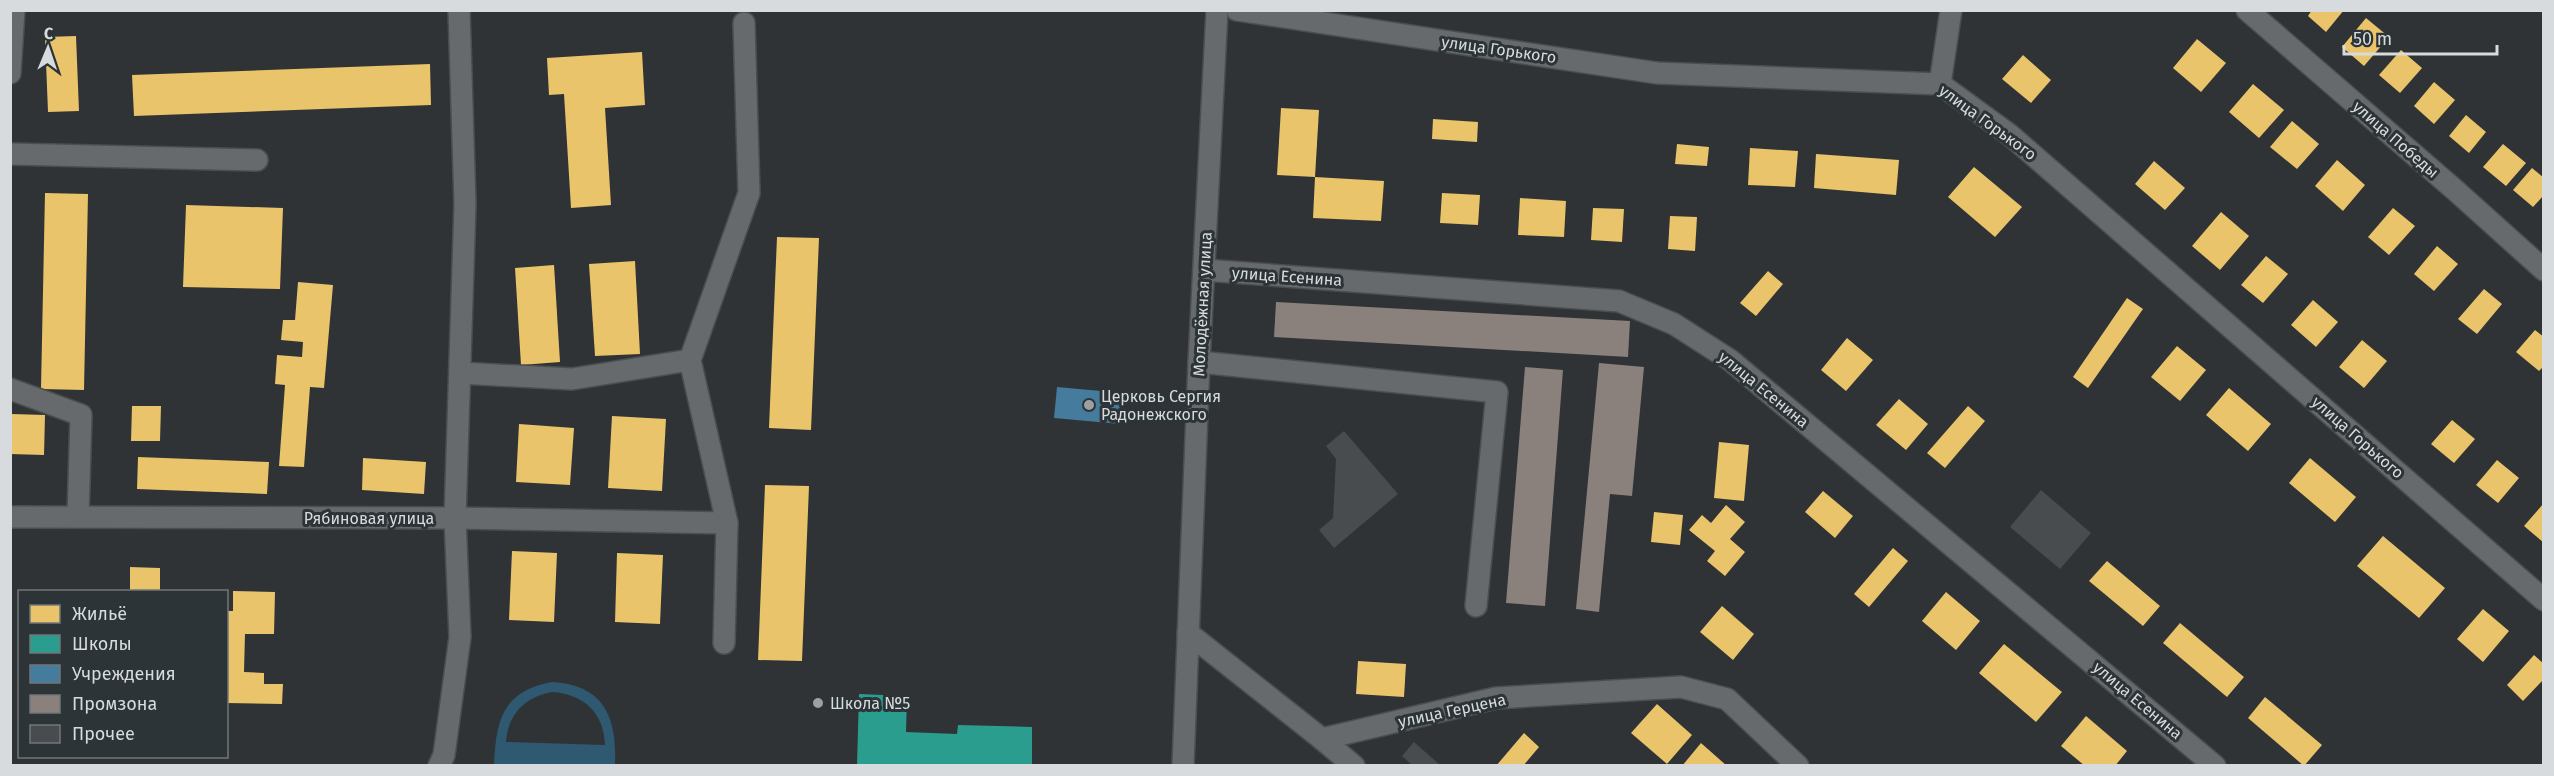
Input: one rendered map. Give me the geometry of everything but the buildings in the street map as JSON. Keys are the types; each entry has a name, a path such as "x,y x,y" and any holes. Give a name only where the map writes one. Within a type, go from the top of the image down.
{"street":[{"path":"10,73 14,10"},
{"path":"439,765 444,755 460,637 455,518 465,204 459,10"},
{"name":"Молодёжная улица","path":"1183,765 1199,362 1217,10"},
{"name":"улица Горького","path":"1237,10 1657,73 1940,84 2010,135 2544,600"},
{"path":"1940,84 1951,10"},
{"name":"улица Победы","path":"2247,10 2544,270"},
{"path":"724,643 728,523 690,360 749,193 744,23"},
{"path":"10,154 257,160"},
{"name":"улица Есенина","path":"1204,270 1619,301 1674,324 1730,360 2215,765"},
{"path":"460,373 572,379 690,360"},
{"path":"1199,362 1497,392 1476,606"},
{"path":"10,389 81,415 78,517"},
{"name":"Рябиновая улица","path":"10,517 455,518 728,523"},
{"path":"1188,633 1354,765"},
{"name":"улица Герцена","path":"1322,739 1496,698 1681,687 1727,699 1798,765"}],"shaded area":[{"path":"552,682 570,684 596,697 610,719 615,748 615,765 494,765 497,735 505,710 522,693 535,686","holes":["552,692 583,701 590,707 601,724 605,745 506,742 510,723 520,708 542,694"]}],"place":[{"name":"Церковь Сергия Радонежского","path":"1089,405"},
{"name":"Школа №5","path":"818,703"}]}
